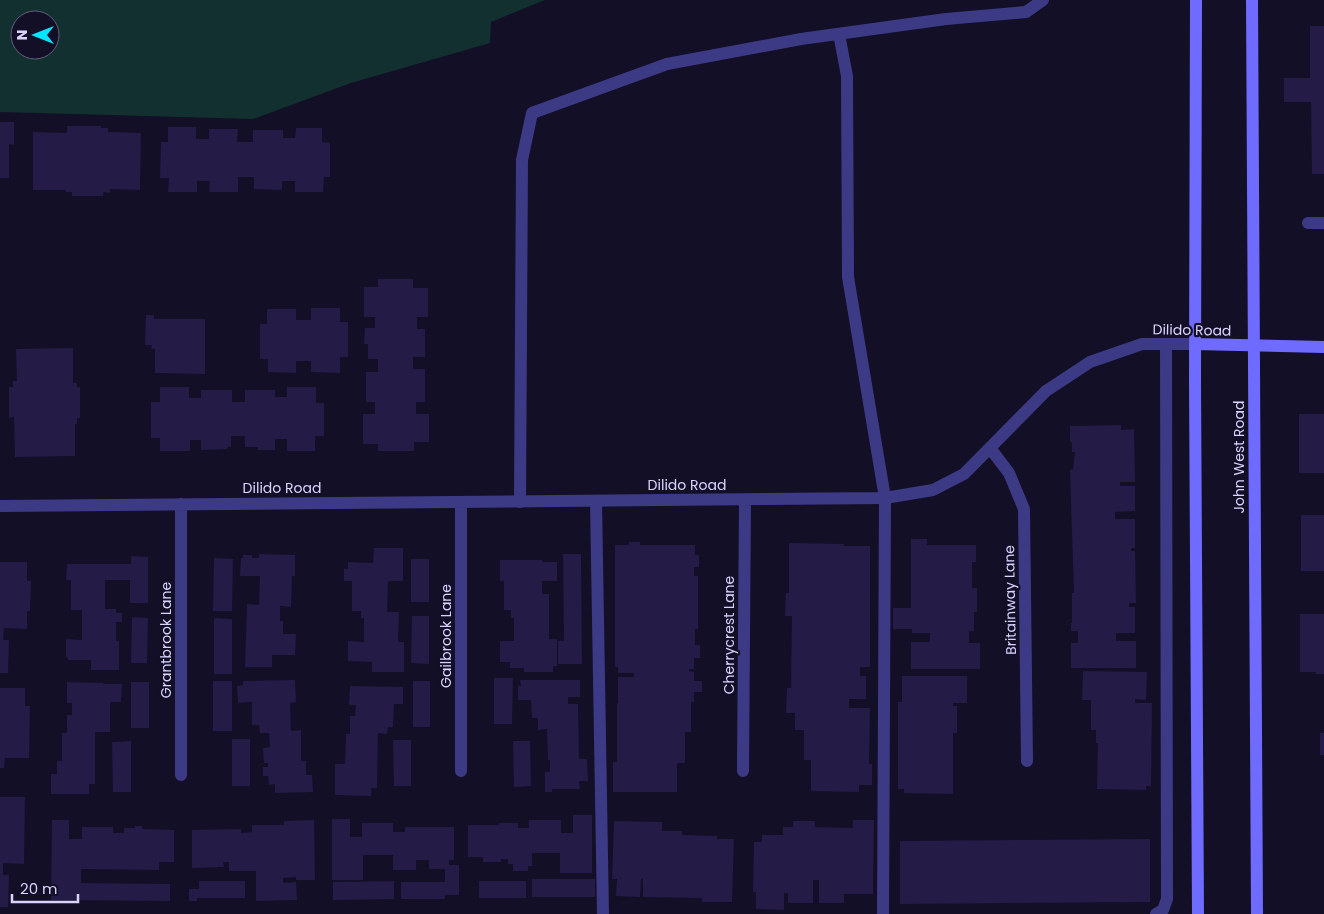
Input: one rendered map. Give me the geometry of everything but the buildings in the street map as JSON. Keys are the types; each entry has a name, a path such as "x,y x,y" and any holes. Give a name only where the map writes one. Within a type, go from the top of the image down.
{"main road":[{"path":"1196,0 1195,344 1198,914"},
{"name":"John West Road","path":"1252,0 1257,914"},
{"name":"Dilido Road","path":"1195,344 1324,347"}],"street":[{"path":"520,502 522,160 532,113 667,64 801,39 946,19 1026,12 1043,0"},
{"path":"839,34 847,76 848,277 885,498 883,914"},
{"path":"1308,223 1324,223"},
{"name":"Dilido Road","path":"0,506 885,498 933,490 964,474 1046,391 1090,362 1142,344 1195,344"},
{"path":"1156,914 1163,910 1167,899 1166,344"},
{"name":"Britainway Lane","path":"990,448 1009,473 1024,509 1027,761"},
{"name":"Cherrycrest Lane","path":"743,771 745,500"},
{"path":"596,501 603,914"},
{"name":"Gailbrook Lane","path":"461,502 461,771"},
{"name":"Grantbrook Lane","path":"181,504 181,775"}],"green space":[{"path":"0,0 545,0 491,22 490,43 351,83 253,119 0,112"}]}
